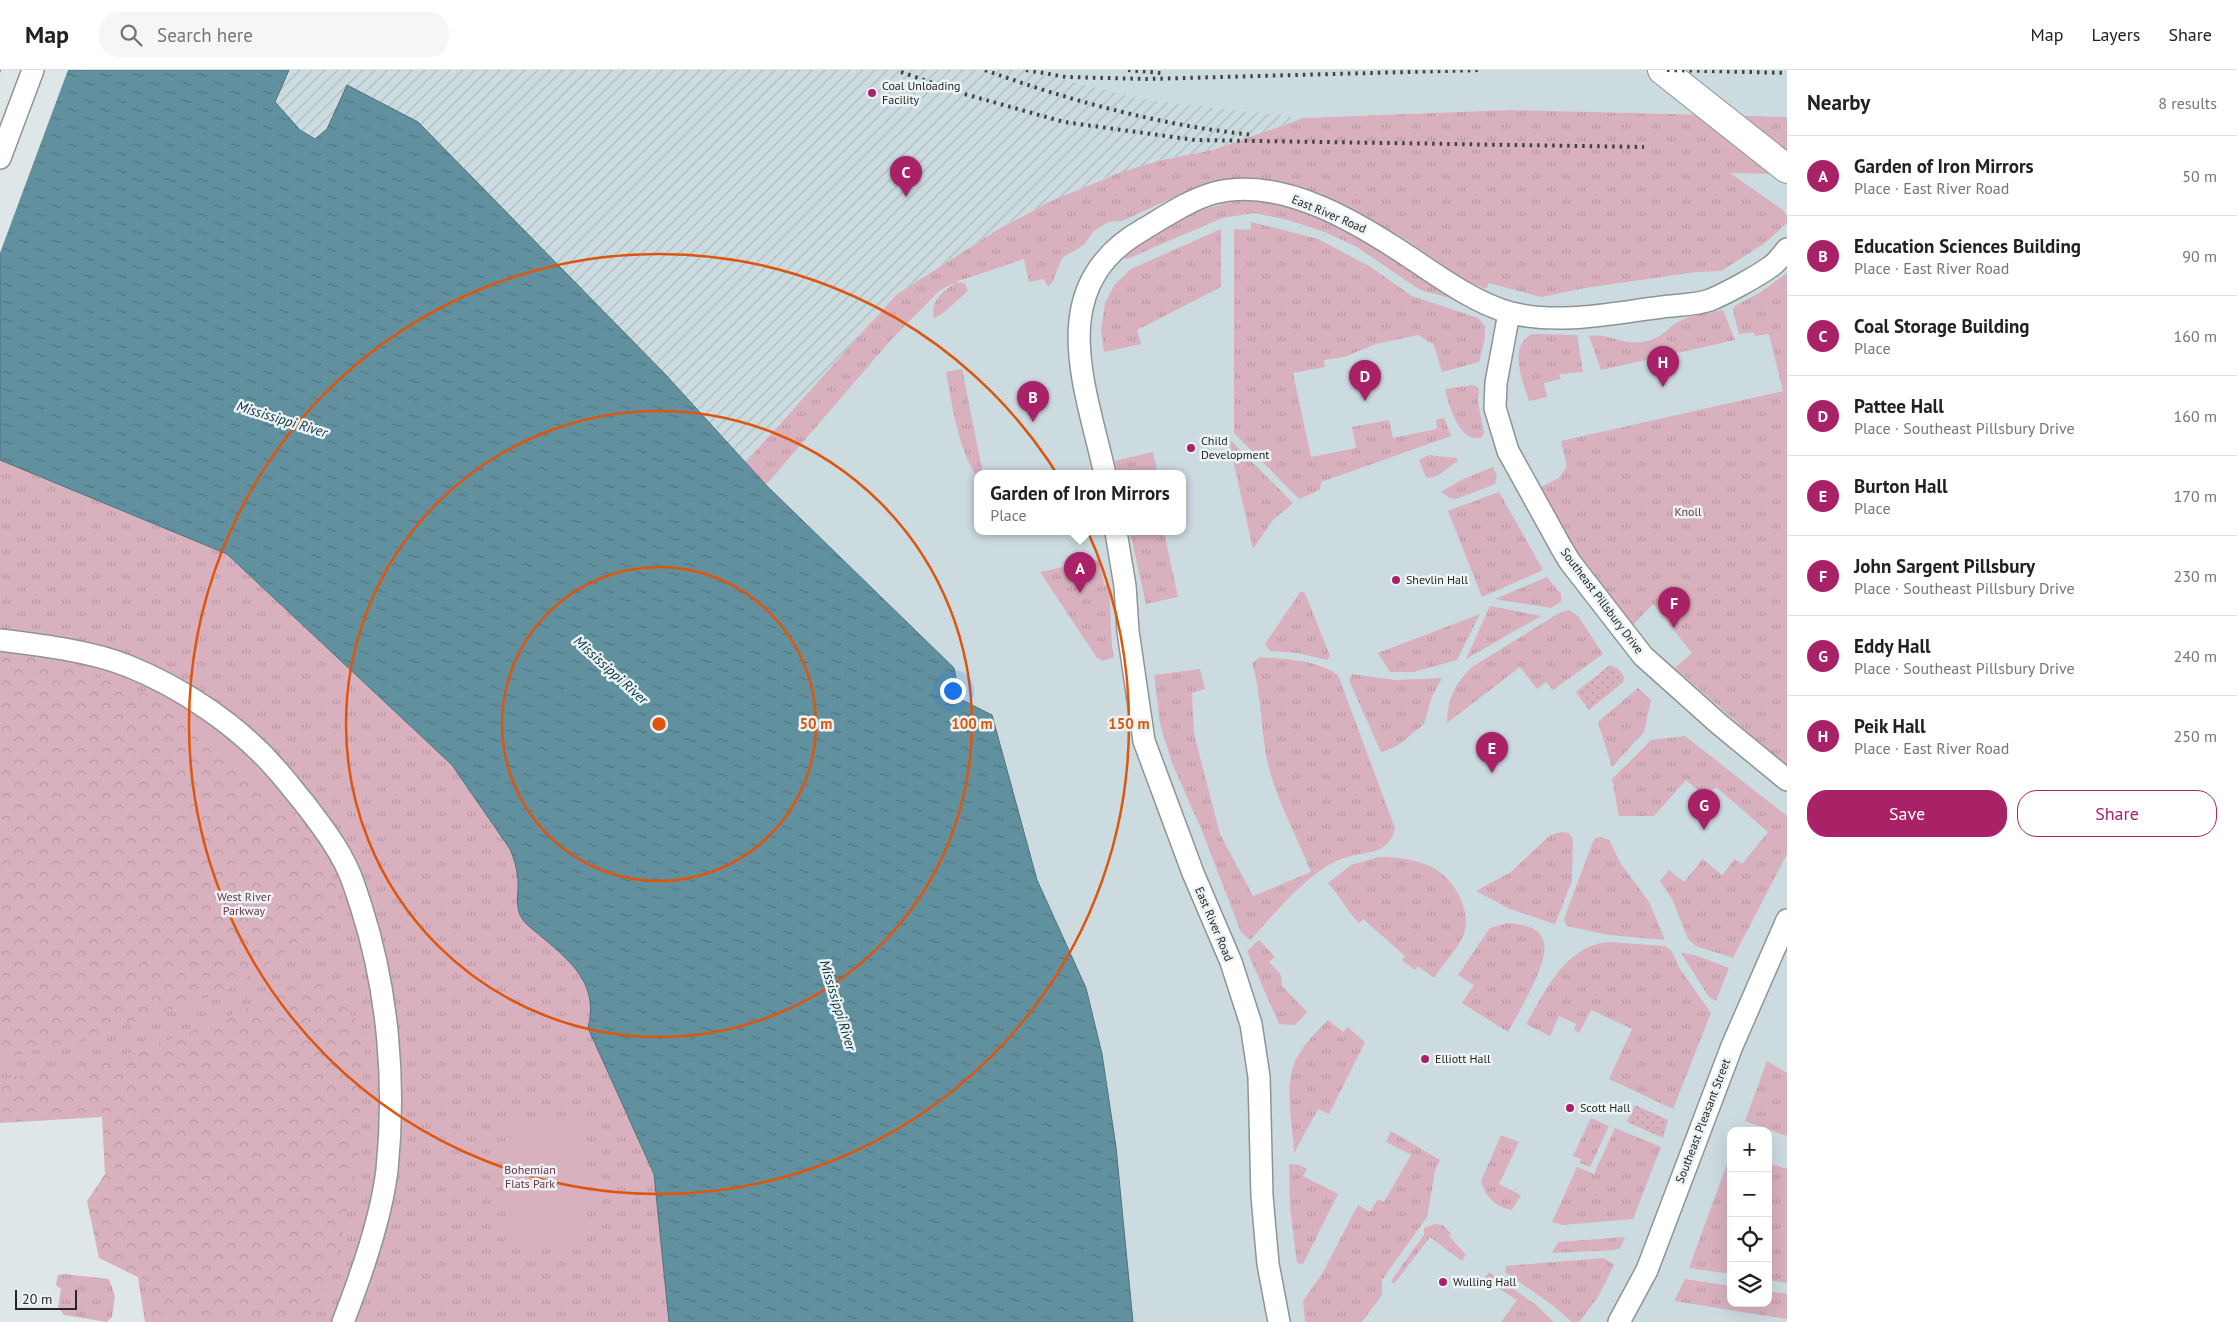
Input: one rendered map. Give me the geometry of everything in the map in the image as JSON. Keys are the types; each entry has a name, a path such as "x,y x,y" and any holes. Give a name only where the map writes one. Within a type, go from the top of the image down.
{"main road":[{"path":"1662,70 1787,169"}],"street":[{"path":"0,158 33,70"},
{"name":"East River Road","path":"1104,470 1082,371 1079,348 1080,319 1084,296 1112,251 1130,237 1191,202 1213,193 1234,190 1258,190 1280,193 1343,217 1372,233 1442,279 1484,302 1509,313 1536,318 1581,317 1709,300 1772,266 1787,249"},
{"name":"Southeast Pillsbury Drive","path":"1509,313 1496,383 1495,408 1508,451 1565,555 1643,656 1719,724 1787,780"},
{"name":"East River Road","path":"1116,535 1125,586 1128,631 1144,740 1193,874 1230,962 1251,1024 1259,1077 1262,1196 1268,1264 1279,1322"},
{"path":"0,640 75,652 127,666 172,688 226,722 275,767 324,827 349,872 372,943 388,1041 390,1088 387,1171 361,1273 343,1322"},
{"name":"Southeast Pleasant Street","path":"1619,1322 1647,1270 1732,1046 1787,920"}],"shaded area":[{"path":"289,70 1028,70 1141,99 1304,118 1213,150 1162,160 1102,179 1029,212 997,230 896,295 745,463 665,374 473,178 347,85 327,129 315,139 300,130 275,102"},
{"path":"1028,70 1787,70 1787,117 1510,110 1304,118 1141,99"},
{"path":"1316,166 1787,173 1787,1322 1133,1322 1116,1147 1086,988 1037,880 992,715 960,699 954,668 766,485 890,341 940,290 1169,193"}],"green space":[{"path":"1510,110 1787,117 1787,174 1730,173 1783,210 1787,216 1787,223 1765,243 1721,271 1696,272 1585,288 1541,297 1489,283 1486,289 1463,279 1404,238 1319,193 1283,182 1255,178 1230,180 1183,193 1122,221 1108,222 1094,231 1084,245 1062,258 1053,281 1048,287 1044,279 1029,282 1024,259 956,282 965,283 968,291 942,314 934,318 934,306 938,297 955,283 940,290 890,341 766,485 745,463 896,295 997,230 1049,202 1121,172 1162,160 1213,150 1304,118"},
{"path":"1243,200 1273,204 1302,212 1329,223 1380,251 1454,299 1420,290 1357,247 1325,232 1288,220 1254,213 1222,218 1127,259 1124,258 1150,236 1179,219 1210,207"},
{"path":"1251,222 1318,239 1369,266 1412,296 1478,318 1485,326 1485,337 1479,362 1442,372 1434,345 1418,335 1376,344 1344,357 1324,360 1325,367 1293,373 1311,457 1356,448 1352,427 1389,420 1393,438 1437,429 1436,420 1444,418 1451,436 1321,482 1320,490 1299,499 1234,433 1234,229 1251,230"},
{"path":"1221,229 1221,287 1137,330 1141,344 1104,352 1101,330 1105,303 1115,284 1131,269"},
{"name":"Knoll","path":"1787,273 1787,766 1675,668 1692,653 1653,604 1632,626 1572,548 1539,488 1559,478 1567,467 1561,441 1783,391 1769,334 1755,336 1753,332 1739,334 1733,310 1735,306 1761,292"},
{"path":"1723,310 1735,340 1601,370 1589,336 1603,336 1627,342 1642,342 1660,336 1687,318"},
{"path":"1532,334 1577,335 1583,372 1559,374 1561,379 1544,383 1547,397 1529,401 1518,356 1524,340"},
{"path":"962,369 982,470 974,470 974,472 960,440 946,372"},
{"path":"1473,385 1479,388 1478,402 1484,433 1482,437 1474,438 1462,430 1457,422 1449,405 1445,389"},
{"path":"1231,441 1293,503 1273,520 1253,549 1230,446"},
{"path":"1153,452 1157,470 1117,470 1115,461"},
{"path":"1429,455 1456,458 1458,461 1438,475 1430,478 1426,477 1419,460"},
{"name":"West River Parkway","path":"0,460 227,554 452,765 510,849 518,875 518,906 520,916 527,925 554,947 573,966 587,988 591,1013 589,1028 654,1174 669,1322 145,1322 111,1107 0,1107"},
{"path":"1493,467 1497,476 1495,484 1456,499 1450,498 1441,492 1463,479"},
{"path":"1499,492 1543,570 1482,597 1448,511"},
{"path":"1131,535 1165,535 1178,597 1146,604"},
{"path":"1100,559 1104,585 1109,584 1114,657 1103,661 1097,658 1040,572"},
{"path":"1547,577 1561,594 1561,602 1551,608 1495,599"},
{"path":"1301,591 1305,593 1330,656 1327,660 1298,653 1270,651 1265,644"},
{"path":"1490,606 1541,616 1466,659"},
{"path":"1569,610 1578,616 1603,654 1553,690 1546,682 1537,689 1520,667 1447,723 1450,699 1453,692 1472,667 1559,613"},
{"path":"1480,614 1457,660 1414,672 1390,672 1378,653"},
{"path":"0,652 26,653 173,703 305,825 345,900 290,949 224,992 80,1040 0,1059"},
{"path":"1260,657 1311,663 1338,675 1395,828 1386,845 1380,849 1345,857 1312,877 1290,897 1250,940 1241,932 1202,831 1172,763 1160,724 1154,675 1200,669 1205,689 1192,693 1194,734 1220,834 1253,896 1311,872 1270,772 1256,677 1252,663"},
{"path":"1610,665 1622,673 1624,677 1623,682 1589,710 1576,692"},
{"path":"1352,674 1395,680 1442,678 1432,696 1424,724 1397,746 1381,752 1349,680"},
{"path":"1638,688 1651,700 1644,732 1612,767 1598,722"},
{"path":"1685,736 1787,816 1787,854 1733,958 1696,946 1688,939 1672,899 1660,881 1669,870 1684,882 1703,859 1722,875 1735,859 1742,864 1768,832 1716,787 1705,797 1686,780 1654,816 1619,816 1612,779 1651,740"},
{"path":"1561,832 1569,833 1573,839 1572,881 1555,924 1510,909 1476,891 1511,872 1550,835"},
{"path":"1601,837 1609,840 1621,864 1649,902 1665,940 1609,935 1567,926 1564,919 1592,844 1595,838"},
{"path":"1379,857 1404,859 1429,866 1446,877 1459,895 1466,916 1463,936 1434,978 1418,966 1415,970 1402,960 1405,956 1363,919 1359,923 1328,883 1351,865"},
{"path":"1507,923 1524,925 1535,930 1542,937 1544,945 1541,967 1508,1032 1462,1003 1474,985 1458,975 1490,928"},
{"path":"1259,940 1275,957 1269,962 1281,975 1282,986 1307,1012 1295,1025 1279,1024 1247,951"},
{"path":"1608,942 1665,946 1671,950 1680,969 1711,1013 1673,1109 1609,1079 1632,1029 1591,1010 1579,1033 1574,1030 1576,1024 1559,1016 1550,1036 1526,1024 1549,985 1568,961 1593,945"},
{"path":"1681,953 1695,955 1729,968 1716,1001 1709,997"},
{"path":"325,981 366,1033 358,1159 340,1243 314,1322 152,1322 144,1280 99,1258 87,1201 105,1174 102,1117 0,1123 0,1079 100,1063 180,1036 287,991"},
{"path":"1328,1020 1343,1032 1348,1027 1365,1042 1329,1114 1318,1109 1294,1153 1290,1098 1293,1067 1303,1048"},
{"path":"1767,1061 1787,1073 1787,1136 1772,1131 1772,1127 1762,1127 1745,1121"},
{"path":"1635,1105 1668,1120 1663,1138 1627,1122"},
{"name":"Bohemian Flats Park","path":"505,1117 583,1117 584,1247 507,1247"},
{"path":"1591,1118 1609,1126 1590,1167 1580,1163 1581,1159 1573,1156"},
{"path":"1615,1128 1661,1147 1633,1219 1563,1225 1552,1222 1577,1167 1594,1174"},
{"path":"1391,1131 1440,1160 1435,1171 1427,1217 1382,1280 1382,1295 1362,1322 1305,1322 1303,1301 1322,1274 1358,1205 1370,1212 1378,1199 1384,1202 1411,1155 1386,1142"},
{"path":"1501,1135 1519,1142 1499,1184 1521,1195 1512,1210 1506,1209 1492,1200 1485,1191 1481,1181"},
{"path":"1289,1164 1299,1165 1307,1169 1303,1176 1338,1194 1303,1264 1297,1263 1290,1207"},
{"path":"1727,1164 1727,1273 1689,1268"},
{"path":"1772,1164 1787,1169 1787,1283 1772,1281"},
{"path":"1435,1224 1442,1225 1451,1233 1449,1236 1466,1255 1462,1261 1430,1237 1394,1284 1391,1281 1424,1235 1424,1228"},
{"path":"1625,1237 1620,1248 1615,1250 1552,1253 1558,1242"},
{"path":"1604,1258 1614,1265 1598,1297 1579,1322 1572,1322 1551,1304 1505,1272 1506,1266"},
{"path":"1489,1272 1535,1304 1554,1322 1501,1322 1517,1300 1484,1279"},
{"path":"58,1275 109,1279 115,1296 112,1317 107,1322 64,1315 58,1307 61,1289 56,1285"},
{"path":"1685,1279 1727,1285 1727,1307 1772,1307 1772,1292 1787,1294 1787,1319 1674,1301"}],"water":[{"name":"Mississippi River","path":"0,70 289,70 275,102 300,130 315,139 327,129 347,85 418,122 665,374 766,485 954,668 960,699 992,715 1037,880 1086,988 1102,1054 1116,1147 1133,1322 669,1322 654,1174 588,1028 590,1000 587,988 573,966 554,947 527,925 520,916 518,906 518,875 510,849 452,765 227,554 0,460"}],"pier":[{"path":"1,70 68,70 0,253 0,73"}],"railway":[{"path":"985,70 1050,92 1117,111 1151,119 1254,135"},
{"path":"1026,70 1066,77 1147,79 1482,70"},
{"path":"1128,70 1161,73"},
{"path":"1667,70 1787,73"},
{"path":"901,72 961,93 1064,122 1195,140 1644,147"}],"place":[{"name":"Coal Unloading Facility","path":"872,93"},
{"name":"Coal Storage Building","path":"906,197"},
{"name":"Peik Hall","path":"1663,387"},
{"name":"Pattee Hall","path":"1365,401"},
{"name":"Education Sciences Building","path":"1033,422"},
{"name":"Child Development","path":"1191,448"},
{"name":"Shevlin Hall","path":"1396,580"},
{"name":"Garden of Iron Mirrors","path":"1080,593"},
{"name":"John Sargent Pillsbury","path":"1674,628"},
{"name":"Burton Hall","path":"1492,773"},
{"name":"Eddy Hall","path":"1704,830"},
{"name":"Elliott Hall","path":"1425,1059"},
{"name":"Scott Hall","path":"1570,1108"},
{"name":"Wulling Hall","path":"1443,1282"}]}
